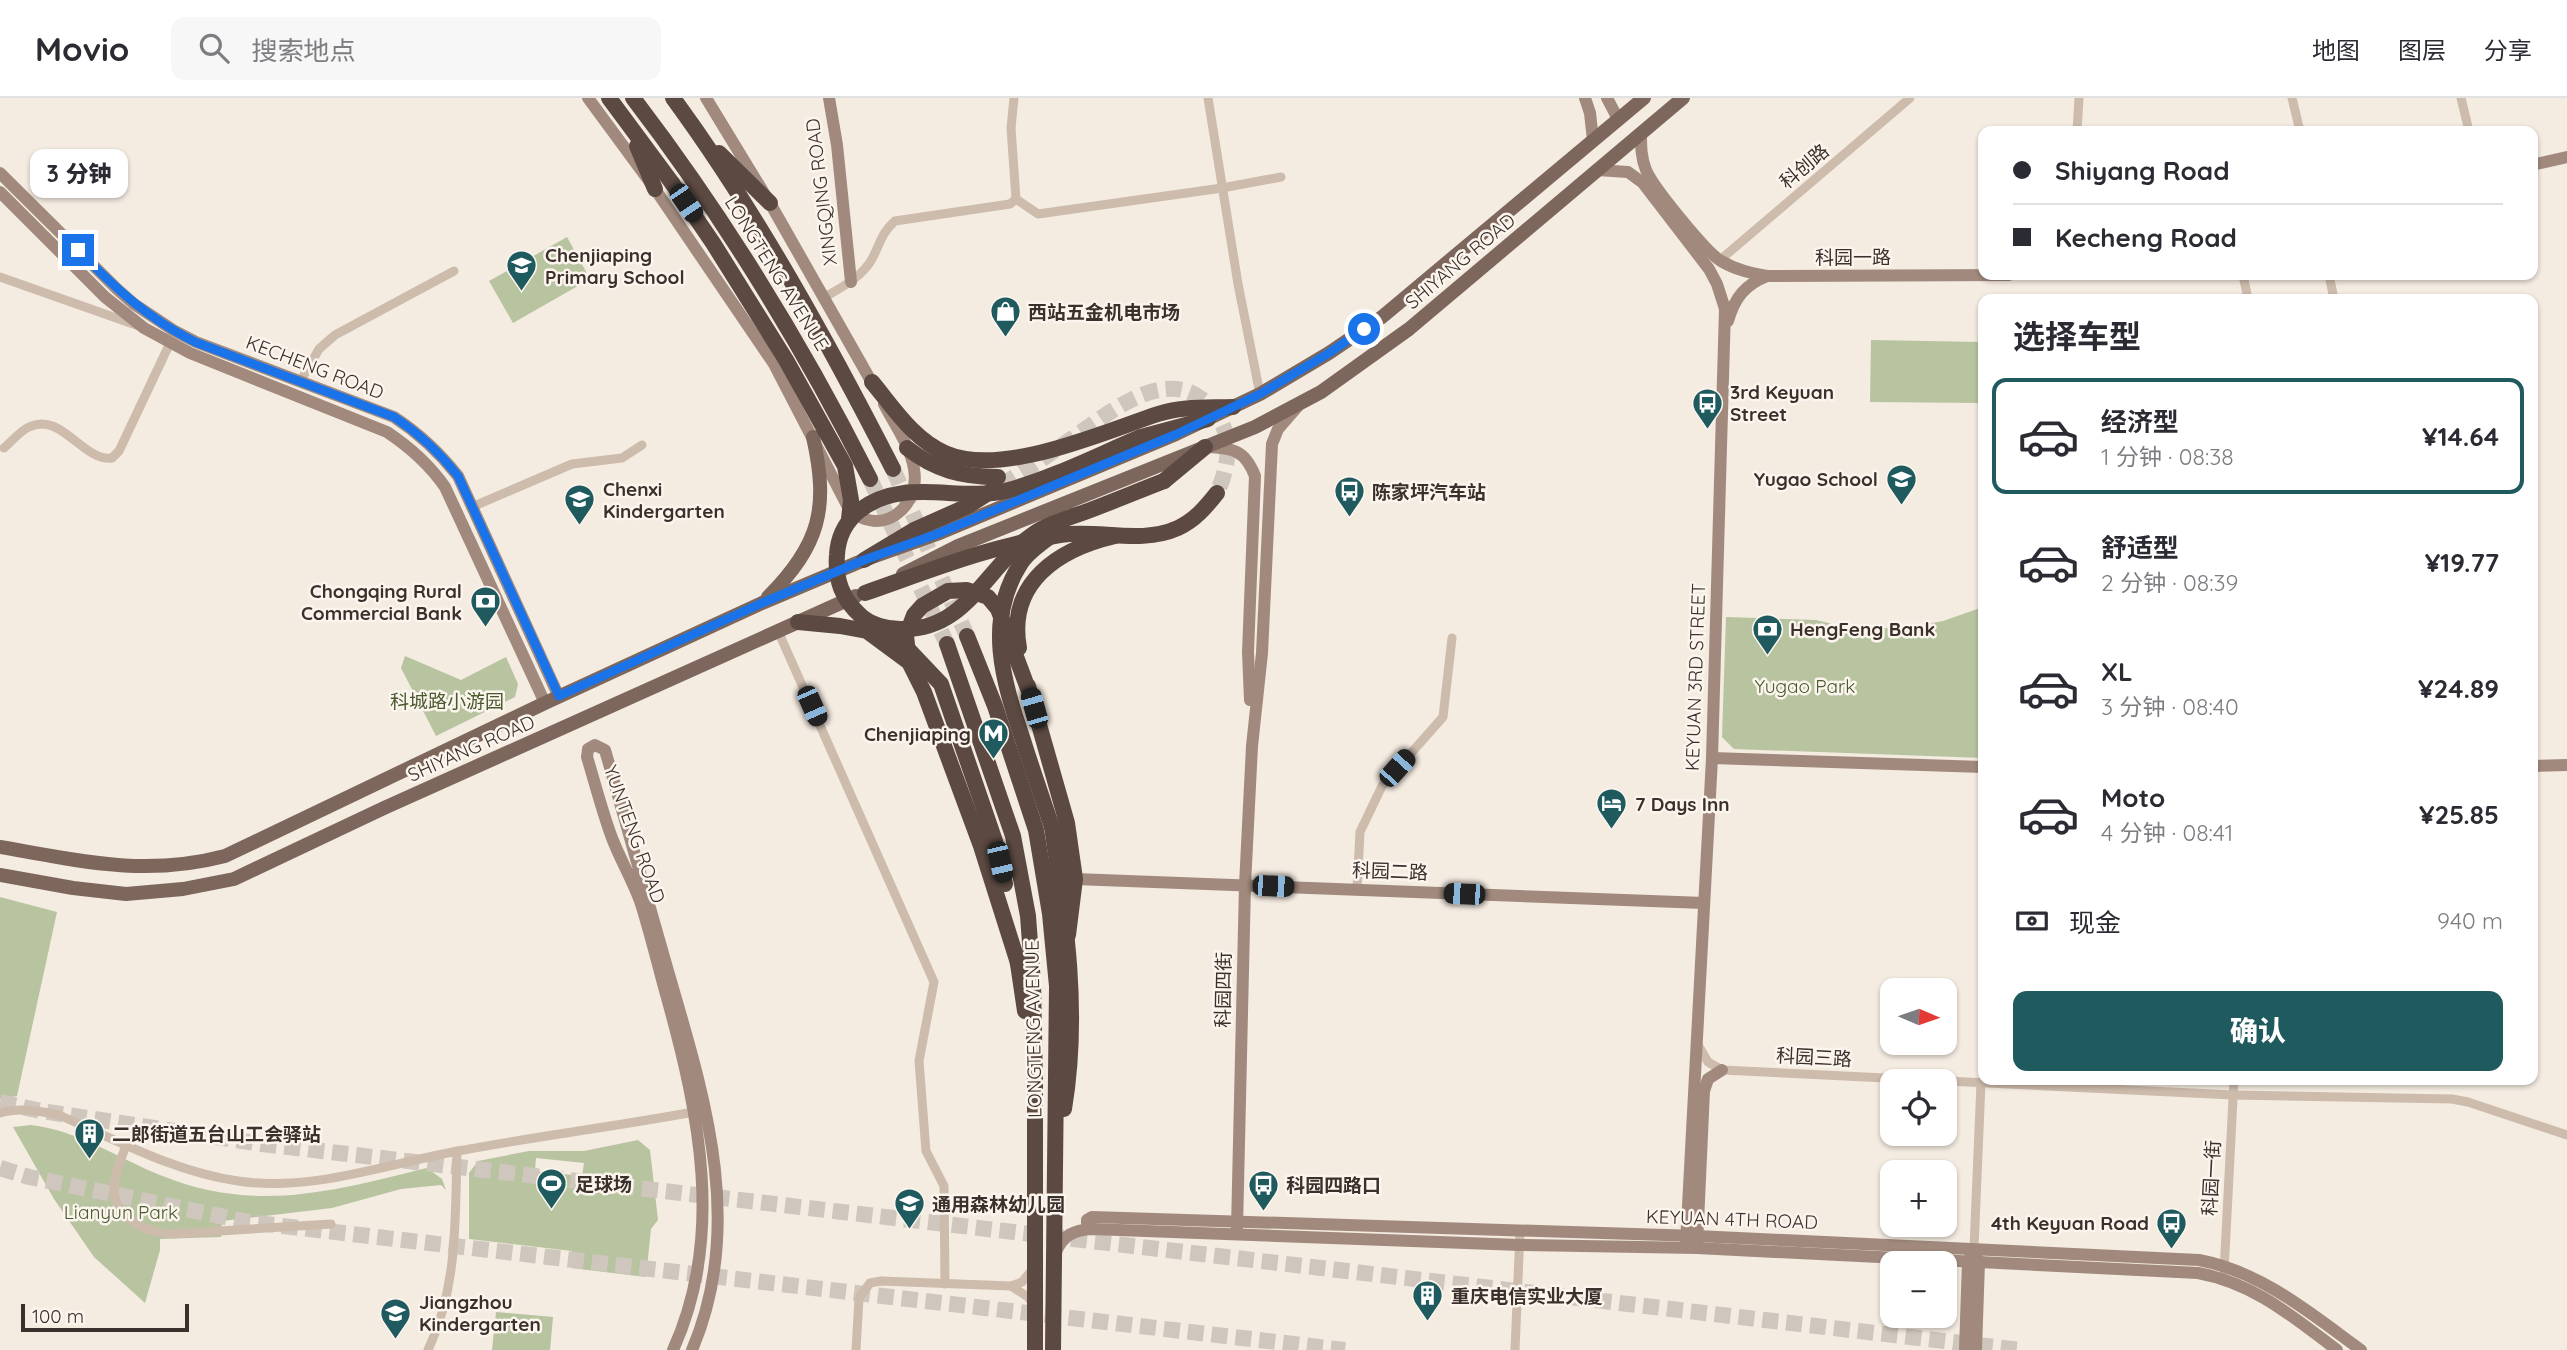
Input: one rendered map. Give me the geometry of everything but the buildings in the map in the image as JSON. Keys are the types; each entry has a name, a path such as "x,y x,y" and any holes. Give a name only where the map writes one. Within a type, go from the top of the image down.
{"highway":[{"path":"608,98 673,183 713,243 786,360 845,466 850,500 849,519 838,541 838,581 848,604 865,620 905,646 941,684 996,841 1019,966 1035,1083"},
{"name":"LONGTENG AVENUE","path":"633,98 729,231 832,403 870,479"},
{"name":"LONGTENG AVENUE","path":"673,98 752,216 847,381 893,469"},
{"path":"628,124 655,189"},
{"path":"699,134 770,202"},
{"path":"872,382 902,420 946,453 991,460 1083,442 1159,414 1184,408 1233,407"},
{"path":"849,519 886,496 916,492 986,493 1006,490 1042,479 1142,437 1208,419"},
{"path":"865,620 889,629 918,630 943,621 958,611 996,567 1033,534 1164,481 1205,447"},
{"path":"864,560 914,530 968,506 999,481 956,474 923,460 906,448"},
{"path":"865,593 1001,546 1064,534 1158,534 1179,528 1201,513 1217,493"},
{"path":"1056,1156 1069,1076 1071,1008 1068,935 1052,827 1009,700 1000,659 999,626 1004,597 1021,562 1062,528 1092,509"},
{"path":"1068,935 1075,879 1066,823 1030,694 1017,633 1019,613 1027,592 1056,559 1076,547 1115,536"},
{"path":"1019,966 981,846 924,692 909,662 906,636 914,615 922,606 948,591 967,590 988,597 998,609 1030,694"},
{"path":"798,622 840,625 867,631 909,662"},
{"name":"LONGTENG AVENUE","path":"967,636 995,706 1032,818 1051,914 1057,986 1053,1350"},
{"name":"LONGTENG AVENUE","path":"947,644 1013,836 1028,916 1033,983 1035,1083 1035,1350"}],"main road":[{"name":"SHIYANG ROAD","path":"0,847 106,866 146,868 203,862 225,856 559,696 762,603 864,560 937,534 1208,419 1260,394 1329,353 1381,317 1644,98"},
{"name":"SHIYANG ROAD","path":"0,876 126,894 183,889 234,878 865,593 958,546 1255,427 1343,378 1409,329 1683,98"},
{"path":"762,603 788,577 808,546 815,529 822,489 813,437"}],"street":[{"path":"588,98 655,189 774,364 849,509 858,518 867,520 891,518 901,512 910,501 915,477 914,466 825,297 706,98"},
{"name":"XINGQING ROAD","path":"829,98 837,145 851,282"},
{"path":"1014,98 1012,128 1016,199"},
{"path":"1208,98 1260,394"},
{"path":"1585,98 1590,113 1593,140"},
{"path":"1607,98 1619,119"},
{"name":"科创路","path":"1720,260 1910,98"},
{"path":"2077,126 2079,98"},
{"path":"2292,98 2299,126"},
{"path":"2461,98 2468,126"},
{"path":"1641,133 1643,162 1649,176 1706,249 1720,260 1745,272 1768,276"},
{"path":"2538,164 2567,157"},
{"name":"KEYUAN 3RD STREET","path":"1597,170 1628,172 1643,183 1709,269 1722,297 1726,328 1712,758 1697,1043 1692,1241"},
{"name":"KECHENG ROAD","path":"0,173 117,289 151,317 195,342 394,417 438,451 458,476 559,696"},
{"path":"1016,199 1038,214 1281,177"},
{"name":"KECHENG ROAD","path":"0,192 105,297 170,344 387,432 410,447 430,466 445,487 545,704"},
{"path":"825,297 851,282 871,260 884,231 895,221 1010,204 1016,199"},
{"path":"300,382 319,349 335,335 454,271"},
{"name":"科园一路","path":"1768,276 1978,275"},
{"path":"1726,328 1740,295 1751,283 1768,276"},
{"path":"0,277 144,327"},
{"path":"4,448 30,426 43,424 56,428 100,457 112,458 119,451 170,344"},
{"name":"科园四街","path":"1237,1229 1245,885 1252,746 1262,653 1272,444 1278,429 1298,405"},
{"path":"472,507 572,464 622,458 642,445"},
{"name":"科园四街","path":"1205,447 1232,449 1241,454 1248,460 1255,476 1248,652 1252,746"},
{"path":"778,631 934,982 919,1061 926,1150 944,1186 945,1284"},
{"path":"1357,889 1360,832 1382,786 1443,717 1451,638"},
{"name":"YUNTENG ROAD","path":"673,1350 691,1304 701,1254 703,1189 700,1111 640,903 612,838 587,757 588,749 594,745 605,750 700,1111 718,1184 719,1222 713,1286 692,1350"},
{"path":"1712,758 1978,767"},
{"path":"2538,766 2567,765"},
{"name":"科园二路","path":"1075,879 1704,903"},
{"path":"1692,1241 1704,1091 1708,1079 1722,1070 1708,1062 1697,1043"},
{"name":"科园三路","path":"1722,1070 1978,1083"},
{"path":"1965,1350 1974,1248 1981,1085"},
{"name":"科园三路","path":"2023,1085 2233,1095 2452,1099 2567,1135"},
{"name":"科园一街","path":"2224,1271 2234,1085"},
{"path":"0,1113 36,1110 59,1115 199,1173 238,1181 277,1184 319,1180 457,1151 700,1111"},
{"path":"126,1145 114,1182 116,1202 129,1219 150,1231 172,1234 331,1224"},
{"path":"428,1350 442,1314 451,1278 457,1151"},
{"name":"KEYUAN 4TH ROAD","path":"1054,1255 1065,1236 1092,1229 1087,1223 1092,1217 1237,1229 1974,1248 2187,1259 2274,1288 2361,1350"},
{"path":"1515,1350 1520,1238"},
{"name":"KEYUAN 4TH ROAD","path":"1692,1241 1973,1262 2198,1273 2224,1271 2268,1299 2337,1350"},
{"path":"1973,1262 1976,1350"},
{"path":"856,1350 859,1298 870,1283 881,1281 1011,1286 1022,1282 1036,1265"},
{"path":"1011,1286 1028,1297 1035,1307"}],"green space":[{"path":"567,237 590,279 513,323 489,281"},
{"path":"1871,340 1978,342 1978,403 1870,402"},
{"name":"Yugao Park","path":"1978,609 1978,758 1734,749 1722,737 1726,617 1816,620 1849,628 1905,628 1943,621"},
{"name":"科城路小游园","path":"405,656 461,680 506,657 518,684 515,697 436,736 401,668"},
{"path":"0,897 57,912 17,1096 0,1099"},
{"name":"Lianyun Park","path":"31,1125 81,1139 160,1175 195,1187 229,1194 294,1195 326,1191 427,1168 442,1179 446,1190 441,1185 401,1189 332,1208 222,1221 221,1237 160,1239 160,1250 145,1303 94,1257 54,1199 13,1127"},
{"path":"638,1140 650,1150 658,1220 651,1229 646,1277 571,1268 572,1251 469,1239 469,1173 478,1161 529,1151 584,1151","holes":["536,1158 584,1163 582,1176 535,1171"]},
{"path":"496,1312 553,1317 550,1350 492,1350"}],"tunnel":[{"path":"1001,485 1107,414 1145,394 1164,389 1183,390 1201,398 1222,424 1228,454 1217,493"},
{"path":"893,469 967,636"},
{"path":"870,479 947,644"},
{"path":"0,1102 41,1111 262,1144 2021,1350"},
{"path":"0,1168 29,1177 249,1222 1345,1350"}],"place":[{"name":"Chenjiaping Primary School","path":"522,293"},
{"name":"西站五金机电市场","path":"1005,339"},
{"name":"3rd Keyuan Street","path":"1707,430"},
{"name":"Yugao School","path":"1901,506"},
{"name":"陈家坪汽车站","path":"1349,519"},
{"name":"Chenxi Kindergarten","path":"580,527"},
{"name":"Chongqing Rural Commercial Bank","path":"485,629"},
{"name":"HengFeng Bank","path":"1767,656"},
{"name":"Chenjiaping","path":"994,761"},
{"name":"7 Days Inn","path":"1612,831"},
{"name":"二郎街道五台山工会驿站","path":"89,1161"},
{"name":"足球场","path":"552,1211"},
{"name":"科园四路口","path":"1263,1212"},
{"name":"通用森林幼儿园","path":"909,1231"},
{"name":"4th Keyuan Road","path":"2172,1250"},
{"name":"重庆电信实业大厦","path":"1428,1323"},
{"name":"Jiangzhou Kindergarten","path":"396,1340"}],"route":[{"path":"78,250 134,304 173,330 195,342 394,417 438,451 458,476 559,696 762,603 1177,434 1260,394 1364,329"}]}
